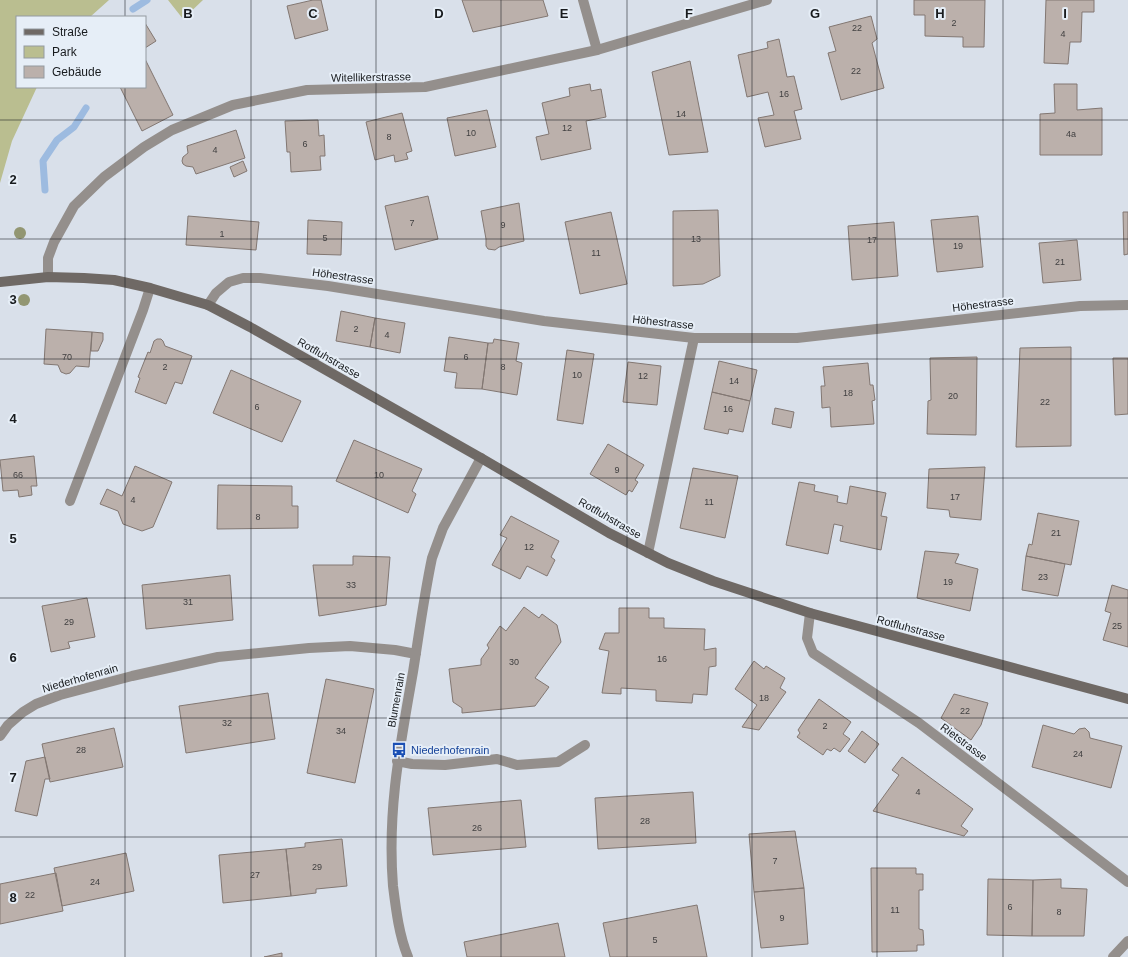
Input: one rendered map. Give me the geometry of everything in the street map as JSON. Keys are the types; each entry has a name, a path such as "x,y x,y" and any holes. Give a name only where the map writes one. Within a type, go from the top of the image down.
{"main road":[{"name":"Rotfluhstrasse","path":"48,277 114,280 150,288 208,305 481,458 609,533 648,553 713,581 810,613 1128,699"},
{"path":"0,282 48,277"}],"street":[{"path":"583,0 597,50"},
{"name":"Witellikerstrasse","path":"48,277 48,258 50,252 74,206 104,177 144,147 172,130 233,105 307,90 425,87 597,50 768,0"},
{"name":"Höhestrasse","path":"208,305 216,292 229,282 243,278 260,278 328,286 544,321 694,338 798,338 1080,306 1128,305"},
{"path":"70,501 150,288"},
{"path":"648,553 694,338"},
{"name":"Blumenrain","path":"408,957 400,933 394,898 391,862 393,796 397,761 429,573 436,544 443,528 481,458"},
{"name":"Rietstrasse","path":"810,613 807,638 813,652 919,723 1128,882"},
{"name":"Niederhofenrain","path":"0,736 8,725 23,712 36,704 60,695 132,676 218,657 308,648 350,646 395,650 416,654"},
{"path":"397,761 412,764 445,765 497,759 517,766 558,762 585,745"},
{"path":"1112,957 1128,941"}],"green space":[{"path":"0,0 109,0 91,16 16,16 16,88 37,88 12,141 0,183"},
{"path":"168,0 203,0 183,19"}],"building":[{"path":"313,0 321,0 328,30 295,39 287,6"},
{"path":"462,0 543,0 548,16 473,32"},
{"path":"914,0 985,0 984,47 963,47 963,37 925,36 925,15 914,15"},
{"path":"1046,0 1094,0 1094,12 1082,12 1081,42 1070,42 1068,64 1044,63"},
{"path":"871,16 877,39 872,43 884,88 841,100 828,53 836,51 829,27"},
{"path":"146,25 156,41 146,47"},
{"path":"779,39 787,77 794,76 802,109 794,111 801,139 765,147 758,118 774,115 768,92 747,97 738,55 768,48 767,42"},
{"path":"146,61 173,115 142,131 120,88 146,88"},
{"path":"690,61 708,152 669,155 652,72"},
{"path":"590,84 591,91 601,89 606,117 586,121 591,149 541,160 536,137 549,134 542,103 570,96 569,88"},
{"path":"1054,84 1077,84 1077,110 1102,108 1102,155 1040,155 1040,114 1055,113"},
{"path":"487,110 496,147 455,156 447,118"},
{"path":"402,113 412,151 406,153 408,159 395,162 394,155 375,160 366,122"},
{"path":"318,120 319,136 324,135 325,156 320,156 321,170 291,172 290,152 287,152 285,121"},
{"path":"236,130 245,158 196,174 193,167 183,164 183,157 188,153 187,146"},
{"path":"243,161 247,171 234,177 230,167"},
{"path":"428,196 438,239 395,250 385,206"},
{"path":"519,203 524,241 499,247 495,250 488,249 486,246 481,211"},
{"path":"718,210 720,276 703,284 673,286 673,211"},
{"path":"611,212 627,284 580,294 565,222"},
{"path":"1123,212 1128,212 1128,254 1124,255"},
{"path":"188,216 259,222 256,250 186,245"},
{"path":"978,216 983,267 937,272 931,220"},
{"path":"308,220 342,222 341,255 307,254"},
{"path":"894,222 898,276 852,280 848,226"},
{"path":"1077,240 1081,280 1043,283 1039,243"},
{"path":"341,311 375,318 370,347 336,341"},
{"path":"375,318 405,323 400,353 370,347"},
{"path":"46,329 92,332 89,367 76,366 70,373 66,374 61,372 58,365 44,364"},
{"path":"92,332 103,333 103,340 98,351 91,351"},
{"path":"449,337 488,343 482,389 455,388 457,373 444,371"},
{"path":"161,339 165,346 192,356 182,384 175,382 166,404 135,392 140,378 138,377 148,352 150,353 154,341"},
{"path":"494,339 519,343 516,361 522,363 517,395 482,389 488,343 493,343"},
{"path":"1071,347 1071,446 1016,447 1020,348"},
{"path":"567,350 594,354 583,424 557,420"},
{"path":"977,357 976,435 927,434 928,401 931,400 930,358"},
{"path":"1113,358 1128,358 1128,414 1115,415"},
{"path":"719,361 757,370 750,401 712,392"},
{"path":"628,362 661,366 657,405 623,402"},
{"path":"868,363 870,385 873,385 875,400 872,401 874,424 831,427 830,407 822,408 821,386 825,386 823,367"},
{"path":"231,370 301,401 282,442 213,413"},
{"path":"712,392 750,401 743,432 729,429 728,434 704,429"},
{"path":"775,408 794,412 791,428 772,424"},
{"path":"354,440 422,469 412,491 416,494 408,513 336,481"},
{"path":"608,444 644,465 635,480 638,482 632,492 629,490 626,495 590,474"},
{"path":"34,456 37,486 31,486 32,495 19,497 18,490 3,491 0,460"},
{"path":"135,466 172,482 153,527 142,531 123,524 118,511 100,504 107,489 122,496"},
{"path":"985,467 981,520 950,517 949,510 927,508 929,469"},
{"path":"693,468 738,476 725,538 680,528"},
{"path":"799,482 815,485 814,491 838,496 837,502 847,504 850,486 886,493 881,516 887,517 881,550 840,541 843,526 834,524 828,554 786,545"},
{"path":"218,485 292,486 292,506 298,506 298,528 217,529"},
{"path":"1038,513 1079,521 1071,565 1026,556 1029,544 1032,545"},
{"path":"511,516 559,541 551,557 555,560 547,576 527,566 520,579 492,565 507,538 500,535"},
{"path":"925,551 959,554 955,563 978,569 970,611 917,598"},
{"path":"353,556 390,557 386,605 319,616 313,565 353,565"},
{"path":"1026,556 1065,564 1058,596 1022,590"},
{"path":"230,575 233,620 146,629 142,585"},
{"path":"1112,585 1128,590 1128,647 1103,640 1111,613 1105,611"},
{"path":"87,598 95,637 68,642 70,648 51,652 42,606"},
{"path":"524,607 539,618 542,614 557,625 561,642 535,678 549,687 535,706 462,713 462,708 453,702 449,669 481,665 481,659 489,648 487,645 500,626 506,631"},
{"path":"619,608 649,608 649,618 664,618 664,628 705,629 704,650 716,648 716,666 709,667 707,695 693,694 692,703 656,701 656,690 621,688 621,694 602,693 609,651 599,649 605,633 619,633"},
{"path":"754,661 764,669 766,666 785,678 780,688 786,692 759,730 742,727 757,705 735,689"},
{"path":"326,679 374,689 355,783 307,773"},
{"path":"268,693 275,739 186,753 179,706"},
{"path":"954,694 988,703 981,725 971,740 941,718"},
{"path":"819,699 851,722 843,734 850,739 840,752 834,748 831,751 827,749 823,755 797,737 800,733 798,730"},
{"path":"1043,725 1074,734 1079,729 1085,728 1089,732 1090,738 1122,746 1111,788 1032,767"},
{"path":"114,728 123,767 50,782 42,744"},
{"path":"862,731 879,744 865,763 848,751"},
{"path":"45,757 50,779 45,779 37,816 15,811 26,761"},
{"path":"902,757 973,809 961,826 968,831 964,836 873,811 899,775 892,770"},
{"path":"693,792 696,843 598,849 595,798"},
{"path":"521,800 526,847 433,855 428,808"},
{"path":"795,831 804,888 754,892 749,834"},
{"path":"342,839 347,886 316,889 316,893 291,896 286,849 305,847 305,843"},
{"path":"286,849 291,896 223,903 219,855"},
{"path":"126,853 134,891 62,906 54,868"},
{"path":"871,868 916,868 916,874 923,874 923,890 919,890 919,929 923,930 924,945 917,945 917,951 872,952"},
{"path":"56,873 63,911 0,924 0,884"},
{"path":"988,879 1033,880 1032,936 987,935"},
{"path":"1061,879 1061,888 1087,889 1084,936 1032,936 1033,880"},
{"path":"804,888 808,944 761,948 754,892"},
{"path":"697,905 707,957 610,957 603,923"},
{"path":"558,923 565,957 467,957 464,942"},
{"path":"282,953 282,957 264,957"}],"waterway":[{"path":"133,9 147,0"},
{"path":"45,190 43,161 57,140 74,127 86,108"}],"place":[{"name":"Niederhofenrain","path":"399,750"}]}
